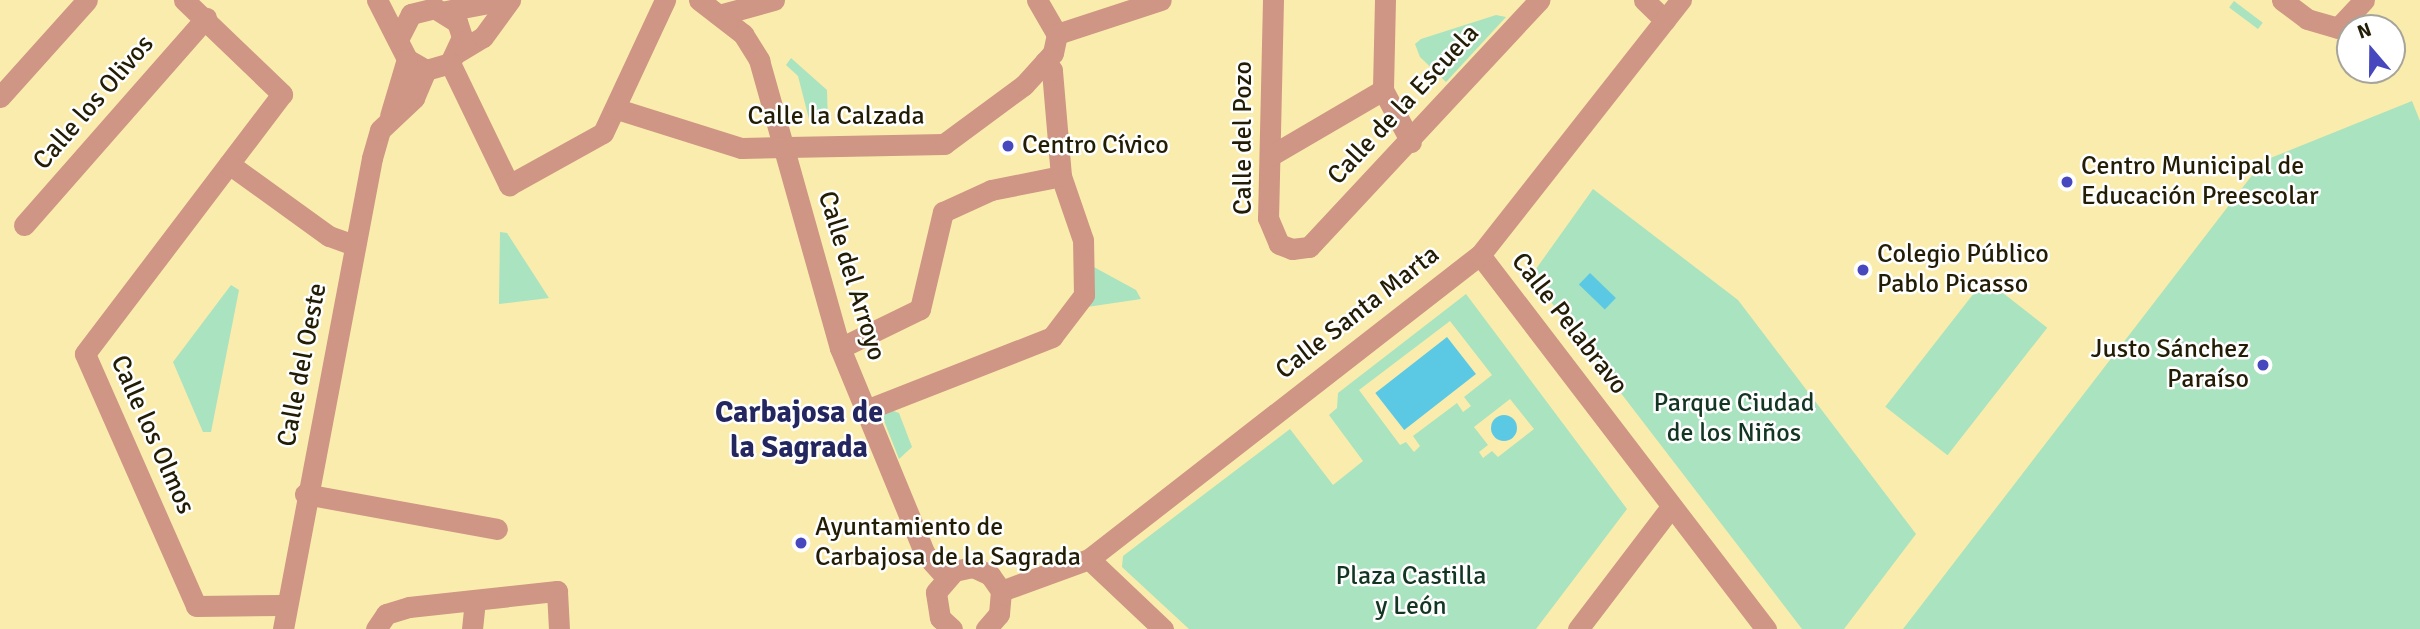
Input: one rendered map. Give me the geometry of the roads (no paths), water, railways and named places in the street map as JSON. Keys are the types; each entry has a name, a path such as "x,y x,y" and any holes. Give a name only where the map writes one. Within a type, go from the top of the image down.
{"street":[{"path":"0,97 87,0"},
{"path":"184,0 206,18"},
{"path":"377,0 399,38 407,59 426,70 454,57 483,37 508,0"},
{"path":"399,38 402,24 417,4 446,11 508,0"},
{"path":"446,11 462,37 454,57 509,185 603,133 617,109 665,0"},
{"name":"Calle del Arroyo","path":"699,0 743,34 759,60 840,348 925,554 946,577"},
{"path":"719,15 774,0"},
{"path":"1037,0 1057,34"},
{"path":"866,410 1052,337 1084,295 1083,240 1061,176 1052,70 1045,62 1057,34 1161,0"},
{"name":"Calle del Pozo","path":"1273,0 1268,218 1279,244 1309,247"},
{"path":"1385,0 1383,90 1410,142"},
{"name":"Calle de la Escuela","path":"1309,247 1410,142 1539,0"},
{"path":"1644,0 1665,20"},
{"name":"Calle Santa Marta","path":"1001,592 1089,559 1480,256 1681,0"},
{"path":"2282,0 2307,19 2338,28 2364,0"},
{"name":"Calle los Olmos","path":"206,18 282,94 85,354 196,606 282,605"},
{"name":"Calle los Olivos","path":"24,225 206,18"},
{"name":"Calle del Oeste","path":"390,116 407,59"},
{"name":"Calle la Calzada","path":"617,109 741,148 944,144 1045,62"},
{"name":"Calle del Oeste","path":"283,629 282,605 354,245 380,130 390,116 414,97 426,70"},
{"path":"1270,156 1383,90"},
{"path":"229,164 329,236 354,245"},
{"path":"840,348 898,324 920,309 926,294 943,212 991,190 1061,176"},
{"name":"Calle Pelabravo","path":"1480,256 1766,629"},
{"path":"305,494 497,529"},
{"path":"1578,629 1671,507"},
{"path":"1089,559 1163,629"},
{"path":"952,629 935,601 946,577 972,567 990,575 1001,592 999,614 989,628"},
{"path":"376,629 386,614 409,607 557,591 559,629"},
{"path":"472,629 475,600"}],"water":[{"path":"1590,273 1616,298 1605,310 1579,285"},
{"path":"1447,337 1476,374 1404,430 1375,393"},
{"path":"1504,415 1513,419 1517,428 1513,437 1504,441 1495,437 1491,428 1495,419"}],"place":[{"name":"Centro Cívico","path":"1008,146"},
{"name":"Centro Municipal de Educación Preescolar","path":"2067,182"},
{"name":"Colegio Público Pablo Picasso","path":"1863,270"},
{"name":"Justo Sánchez Paraíso","path":"2263,365"},
{"name":"Ayuntamiento de Carbajosa de la Sagrada","path":"801,543"}],"district":[{"name":"Carbajosa de la Sagrada","path":"799,430"}],"park label":[{"name":"Parque Ciudad de los Niños","path":"1734,419"},
{"name":"Plaza Castilla y León","path":"1411,592"}]}
